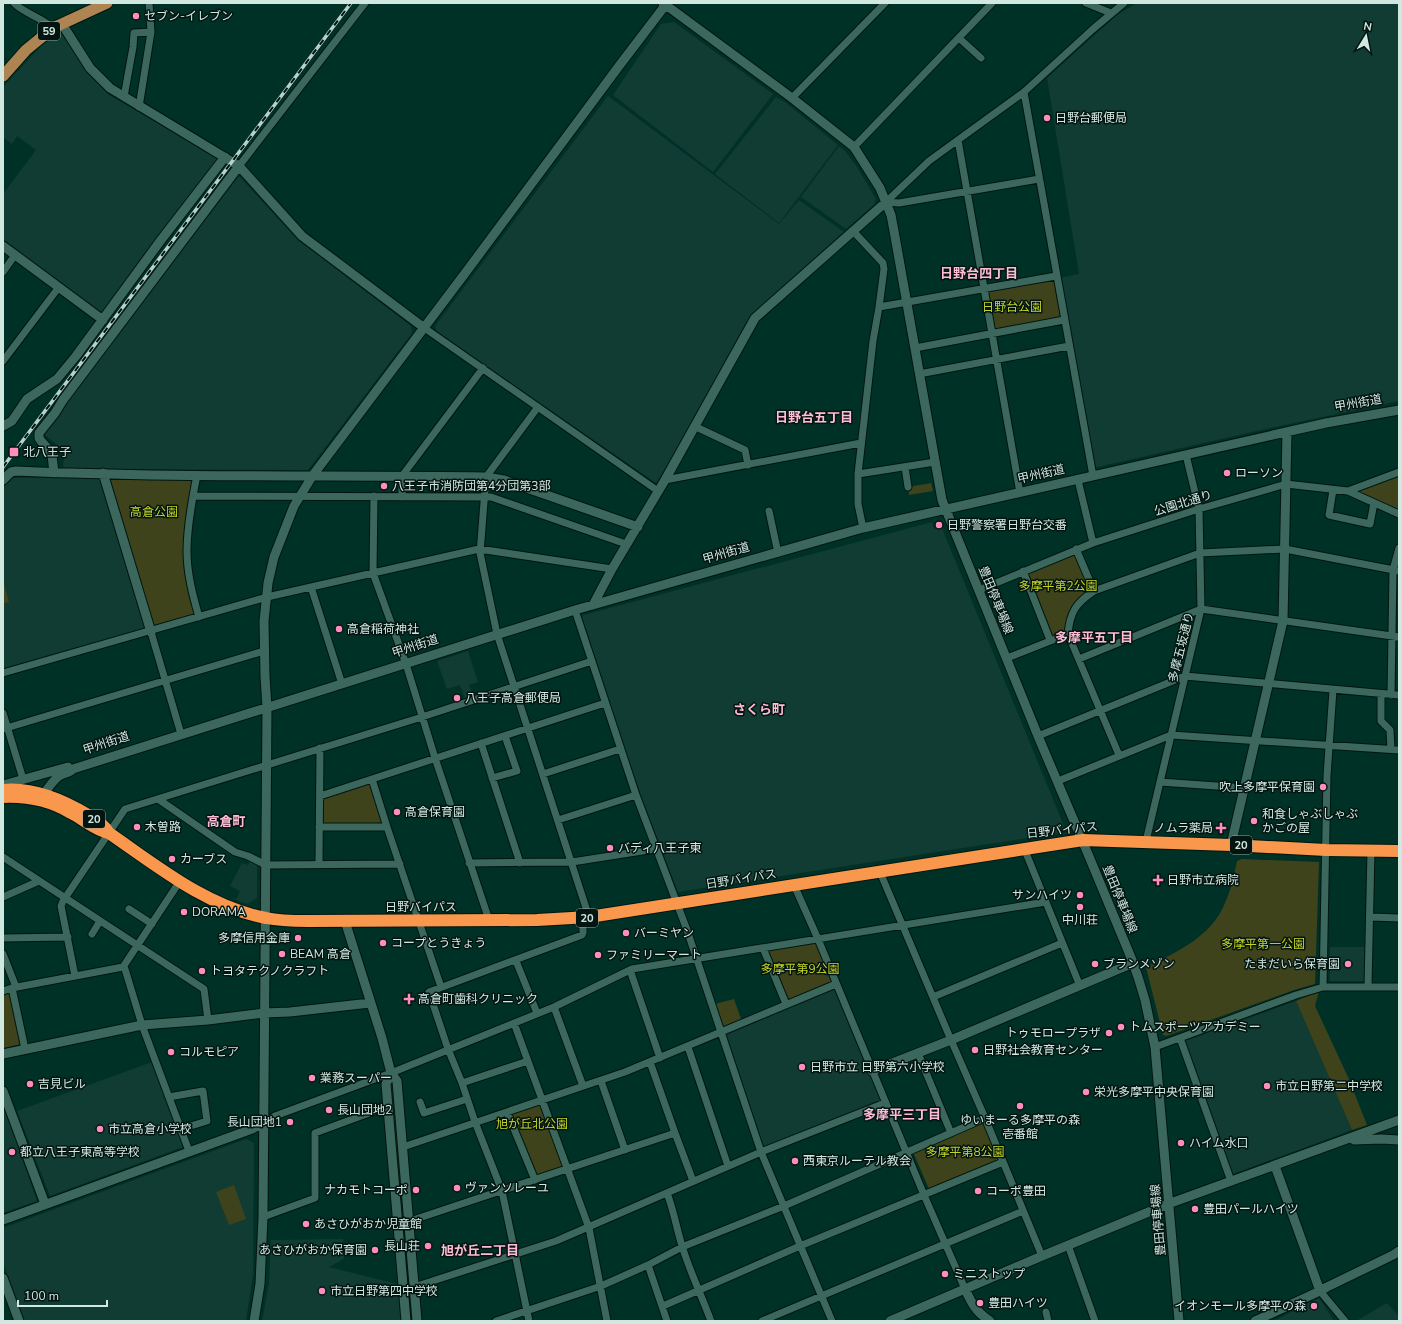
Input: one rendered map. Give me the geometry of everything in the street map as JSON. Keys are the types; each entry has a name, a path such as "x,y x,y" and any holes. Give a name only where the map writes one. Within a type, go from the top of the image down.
{"highway":[{"name":"日野バイパス","path":"3,790 24,791 43,798 56,799 82,811 106,826 109,833 180,881 228,907 266,918 285,921 418,921 586,918 1024,848 1083,840 1146,841 1326,850 1399,851"},
{"name":"20","path":"3,797 43,798"}],"main road":[{"name":"59","path":"3,76 26,50 58,26 107,3"}],"street":[{"path":"14,3 20,9 58,26 90,68 110,88 139,107 239,166 302,236 423,328 483,368 658,491"},
{"path":"139,107 151,32 148,3"},
{"path":"54,473 52,455 41,442 39,438 40,433 63,400 239,166 365,3"},
{"path":"792,98 885,3"},
{"path":"854,147 992,3"},
{"path":"1086,3 1111,13"},
{"path":"594,605 626,544 638,527 665,480 755,318 929,162 1024,92 1124,3"},
{"path":"254,1321 260,1289 263,1217 267,708 264,622 274,557 286,523 294,506 313,475 665,4"},
{"name":"豊田停車場線","path":"665,4 792,98 854,147 880,188 886,202 894,231 940,494 1038,736 1083,840 1133,963 1145,1000 1155,1047 1179,1321"},
{"path":"124,97 134,47 134,33 151,32"},
{"path":"959,38 981,58"},
{"path":"1024,92 1093,476"},
{"path":"958,140 1020,493"},
{"path":"4,424 12,420 27,399 57,379 103,320 161,240 226,157"},
{"path":"886,202 899,203 1039,179"},
{"path":"853,231 883,263 884,269 873,341 858,474 858,504 863,528"},
{"path":"3,246 103,320"},
{"path":"3,272 16,255"},
{"path":"879,307 1056,276"},
{"path":"3,361 59,287"},
{"path":"915,348 1064,320"},
{"path":"919,374 1069,346"},
{"path":"402,497 402,476 483,368"},
{"path":"529,1321 502,1191 448,1049 429,992 582,936 586,918 572,862 497,634 479,549 486,477 538,407"},
{"name":"甲州街道","path":"43,798 55,779 73,769 575,610 863,528 1326,423 1399,410"},
{"path":"694,426 745,450 748,464"},
{"path":"1231,845 1283,621 1287,432"},
{"path":"665,480 861,443"},
{"name":"多摩五坂通り","path":"1146,841 1201,609 1199,509 1186,455"},
{"path":"858,474 935,462"},
{"path":"905,467 908,486"},
{"path":"3,480 11,472 486,477 511,483 638,527"},
{"path":"1348,492 1399,472"},
{"path":"103,473 181,734"},
{"path":"197,475 188,526 187,552 190,586 199,618"},
{"path":"1078,480 1093,543"},
{"name":"公園北通り","path":"979,590 1093,543 1199,509 1286,484 1348,492 1399,514"},
{"path":"1333,490 1329,516 1370,524 1374,503"},
{"path":"193,496 490,497 626,544"},
{"path":"374,496 373,574 406,664 469,863 489,920"},
{"path":"769,511 778,553"},
{"path":"1038,736 1185,676 1395,695 1396,571 1399,548"},
{"path":"3,673 151,632 267,597 479,549 612,569"},
{"path":"1119,755 1068,634 1069,620 1074,608 1094,591 1200,553 1285,549 1396,571"},
{"path":"1076,550 1094,591"},
{"path":"1023,571 1050,640"},
{"path":"311,587 342,684"},
{"path":"1079,659 1201,609 1395,637"},
{"path":"575,610 620,749 656,849 678,904 761,1152 832,1321"},
{"path":"1007,658 1068,634"},
{"path":"5,729 264,651"},
{"path":"75,976 61,906 125,809 422,717 592,661"},
{"path":"1324,987 1328,745 1333,690"},
{"path":"1381,694 1381,721 1390,730 1391,749"},
{"path":"320,796 605,703"},
{"path":"3,714 5,729 24,779"},
{"path":"1058,781 1171,735 1399,750"},
{"path":"492,778 516,771 505,736"},
{"path":"481,743 520,863"},
{"path":"319,864 320,748"},
{"path":"543,774 620,749"},
{"name":"甲州街道","path":"3,784 67,767 73,769"},
{"path":"372,779 441,987"},
{"path":"1160,782 1245,788"},
{"path":"558,820 636,795"},
{"path":"158,799 235,852 248,856 266,865 400,864"},
{"path":"319,827 387,827"},
{"path":"1024,848 1080,986"},
{"path":"469,863 572,862 656,849"},
{"path":"1368,986 1371,850"},
{"path":"3,857 204,989 208,1020"},
{"path":"880,872 1042,1256"},
{"path":"3,898 40,881"},
{"path":"3,991 14,987 123,967 180,881"},
{"path":"794,885 965,1289 974,1307 982,1316 990,1321"},
{"path":"3,1220 252,1129 275,1116 391,1073 554,1007 630,970 1046,902"},
{"path":"129,909 152,924"},
{"path":"1370,917 1399,918"},
{"path":"92,934 100,921"},
{"path":"345,921 382,1038 391,1073 397,1081 417,1321"},
{"path":"3,938 68,937"},
{"path":"933,997 1062,943"},
{"path":"763,948 786,1004"},
{"path":"3,954 14,987 24,1049"},
{"path":"516,960 537,1013"},
{"path":"872,1071 951,1040 1133,963"},
{"path":"123,967 125,969 142,1025 189,1151"},
{"path":"630,970 660,1058"},
{"path":"403,1147 601,1081 688,1047 836,984"},
{"path":"1155,1047 1296,995 1324,987 1399,987"},
{"path":"3,1054 142,1025 208,1020 370,1003"},
{"path":"554,1007 583,1086"},
{"path":"514,1023 589,1228 607,1321"},
{"path":"1180,1038 1231,1181"},
{"path":"688,1047 728,1166"},
{"path":"918,1053 951,1133"},
{"path":"462,1083 528,1061"},
{"path":"650,1062 693,1181"},
{"path":"391,1073 386,1084 406,1321"},
{"path":"601,1081 625,1150"},
{"path":"3,1092 45,1204"},
{"path":"169,1097 202,1092 207,1121 181,1129"},
{"path":"420,1102 424,1113 467,1099"},
{"path":"414,1287 556,1241 589,1228 761,1152 886,1103"},
{"path":"263,1217 315,1198 315,1133 388,1106"},
{"path":"507,1112 535,1180"},
{"path":"496,1321 601,1286 648,1265 682,1247 784,1206 985,1118"},
{"path":"890,1321 906,1318 965,1289 1168,1204 1399,1120"},
{"path":"1380,1127 1381,1139"},
{"path":"398,1225 675,1133"},
{"path":"1347,1140 1399,1140"},
{"path":"663,1306 800,1246 1003,1162"},
{"path":"1275,1166 1320,1291 1345,1321"},
{"path":"667,1193 674,1212 682,1247 711,1321"},
{"path":"762,1321 1023,1211"},
{"path":"1068,1245 1095,1321"},
{"path":"1255,1321 1320,1291 1326,1286 1399,1251"},
{"path":"648,1265 667,1321"},
{"path":"3,1278 7,1299 19,1321"},
{"path":"1046,1312 1048,1321"}],"shaded area":[{"path":"1137,3 1399,3 1399,401 1093,468 1059,278 1079,274 1047,78 1117,15"},
{"path":"674,22 773,94 713,172 613,95 661,24"},
{"path":"61,34 86,70 109,95 219,158 156,239 102,315 3,240 3,194 36,150 17,136 12,144 3,137 3,87 43,44"},
{"path":"608,96 779,224 799,200 844,232 750,316 672,459 656,483 437,332 435,326"},
{"path":"776,97 785,102 838,145 779,223 715,174"},
{"path":"839,146 845,151 857,167 876,199 874,205 846,229 801,197"},
{"path":"239,176 298,240 411,326 412,333 308,470 63,469 64,454 61,448 45,435 46,431 67,401"},
{"path":"100,477 146,629 3,670 3,488 11,478"},
{"path":"932,522 934,529 942,528 1064,826 1060,833 678,892 634,778 580,616"},
{"path":"468,651 478,682 469,685 474,699 466,702 460,685 447,689 437,661"},
{"path":"250,860 257,866 257,898 247,904 236,900 240,891 230,886 242,863 248,865"},
{"name":"たまだいら保育園","path":"1330,947 1365,947 1365,981 1330,981"},
{"name":"日野市立 日野第六小学校","path":"836,984 885,1103 761,1152 721,1032"},
{"name":"市立日野第二中学校","path":"1296,1001 1352,1130 1233,1174 1185,1041"},
{"name":"市立高倉小学校","path":"152,1062 183,1147 50,1196 17,1111"},
{"name":"都立八王子東高等学校","path":"3,1103 37,1201 3,1213"},
{"path":"246,1139 254,1143 253,1274 246,1321 24,1321 3,1263 3,1228"},
{"path":"343,1239 344,1259 329,1267 401,1285 403,1321 262,1321 269,1283 271,1240"},
{"name":"イオンモール多摩平の森","path":"1319,1298 1334,1321 1274,1321 1289,1313"},
{"path":"1387,1303 1399,1316 1399,1321 1356,1321"}],"green space":[{"name":"日野台公園","path":"1053,276 1061,321 992,333 984,289"},
{"path":"1399,475 1399,510 1354,491"},
{"name":"高倉公園","path":"110,478 193,479 186,525 184,553 187,584 195,615 154,626"},
{"path":"931,483 933,491 909,495 908,487"},
{"name":"多摩平第2公園","path":"1076,549 1094,591 1075,608 1068,634 1050,640 1023,571"},
{"path":"3,580 9,602 3,604"},
{"path":"372,779 387,827 319,827 320,796"},
{"name":"多摩平第一公園","path":"1242,859 1319,862 1315,984 1294,990 1166,1036 1163,1035 1146,967 1169,956 1192,942 1211,925 1219,915 1227,898 1237,861"},
{"name":"多摩平第9公園","path":"813,943 817,944 832,981 830,984 791,1000 786,999 768,952 769,950"},
{"path":"1319,991 1315,1006 1348,1077 1367,1125 1352,1130 1296,1001"},
{"path":"10,992 21,1044 3,1048 3,995"},
{"path":"734,999 741,1019 723,1028 715,1004"},
{"path":"391,1073 397,1081 417,1321 406,1321 386,1084"},
{"name":"旭が丘北公園","path":"542,1100 567,1169 535,1180 507,1112"},
{"name":"多摩平第8公園","path":"983,1123 1000,1161 929,1189 913,1152"},
{"path":"234,1185 246,1219 229,1225 216,1192"}],"railway":[{"path":"3,467 351,3"}],"place":[{"name":"セブン-イレブン","path":"136,16"},
{"name":"日野台郵便局","path":"1047,118"},
{"name":"北八王子","path":"14,452"},
{"name":"ローソン","path":"1227,473"},
{"name":"八王子市消防団第4分団第3部","path":"384,486"},
{"name":"日野警察署日野台交番","path":"939,525"},
{"name":"高倉稲荷神社","path":"339,629"},
{"name":"八王子高倉郵便局","path":"457,698"},
{"name":"吹上多摩平保育園","path":"1323,787"},
{"name":"高倉保育園","path":"397,812"},
{"name":"和食しゃぶしゃぶ かごの屋","path":"1254,821"},
{"name":"木曽路","path":"137,827"},
{"name":"ノムラ薬局","path":"1221,828"},
{"name":"バディ八王子東","path":"610,848"},
{"name":"カーブス","path":"172,859"},
{"name":"日野市立病院","path":"1158,880"},
{"name":"サンハイツ","path":"1080,895"},
{"name":"中川荘","path":"1080,907"},
{"name":"DORAMA","path":"184,912"},
{"name":"バーミヤン","path":"626,933"},
{"name":"多摩信用金庫","path":"298,938"},
{"name":"コープとうきょう","path":"383,943"},
{"name":"BEAM 高倉","path":"282,954"},
{"name":"ファミリーマート","path":"598,955"},
{"name":"ブランメゾン","path":"1095,964"},
{"name":"たまだいら保育園","path":"1348,964"},
{"name":"トヨタテクノクラフト","path":"202,971"},
{"name":"高倉町歯科クリニック","path":"409,999"},
{"name":"トムスポーツアカデミー","path":"1121,1027"},
{"name":"トゥモロープラザ","path":"1109,1033"},
{"name":"日野社会教育センター","path":"975,1050"},
{"name":"コルモピア","path":"171,1052"},
{"name":"日野市立 日野第六小学校","path":"802,1067"},
{"name":"業務スーパー","path":"312,1078"},
{"name":"吉見ビル","path":"30,1084"},
{"name":"市立日野第二中学校","path":"1267,1086"},
{"name":"栄光多摩平中央保育園","path":"1086,1092"},
{"name":"ゆいまーる多摩平の森 壱番館","path":"1020,1106"},
{"name":"長山団地2","path":"329,1110"},
{"name":"長山団地1","path":"290,1122"},
{"name":"市立高倉小学校","path":"100,1129"},
{"name":"ハイム水口","path":"1181,1143"},
{"name":"都立八王子東高等学校","path":"12,1152"},
{"name":"西東京ルーテル教会","path":"795,1161"},
{"name":"ヴァンソレーユ","path":"457,1188"},
{"name":"ナカモトコーポ","path":"416,1190"},
{"name":"コーポ豊田","path":"978,1191"},
{"name":"豊田パールハイツ","path":"1195,1209"},
{"name":"あさひがおか児童館","path":"306,1224"},
{"name":"長山荘","path":"428,1246"},
{"name":"あさひがおか保育園","path":"375,1250"},
{"name":"ミニストップ","path":"945,1274"},
{"name":"市立日野第四中学校","path":"322,1291"},
{"name":"豊田ハイツ","path":"980,1303"},
{"name":"イオンモール多摩平の森","path":"1314,1306"}],"district":[{"name":"日野台四丁目","path":"979,273"},
{"name":"日野台五丁目","path":"814,417"},
{"name":"多摩平五丁目","path":"1094,637"},
{"name":"さくら町","path":"759,709"},
{"name":"高倉町","path":"226,821"},
{"name":"多摩平三丁目","path":"902,1114"},
{"name":"旭が丘二丁目","path":"480,1250"}]}
